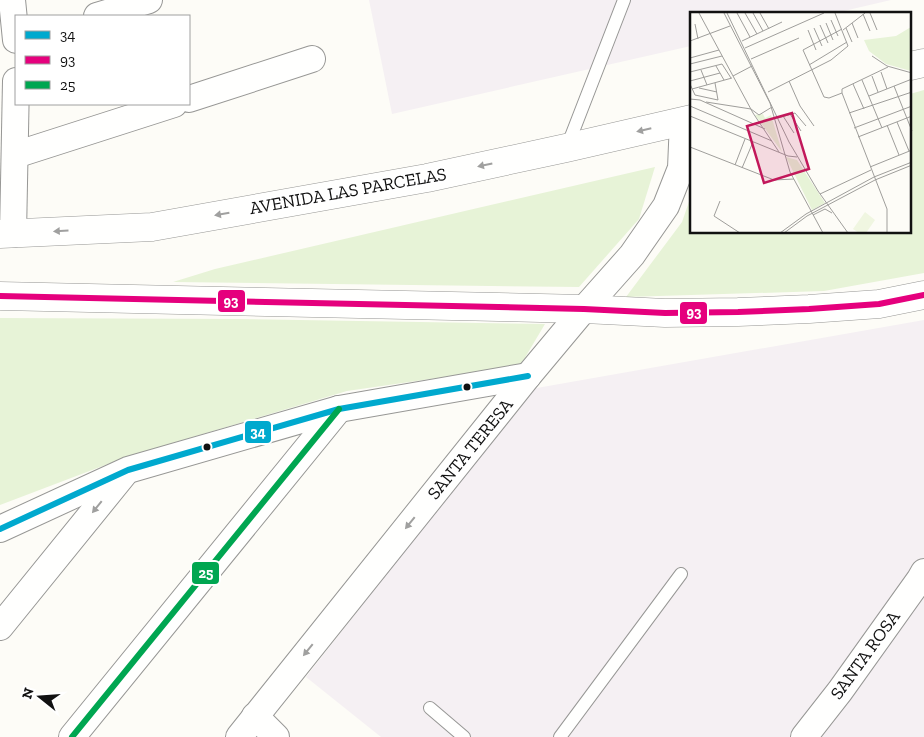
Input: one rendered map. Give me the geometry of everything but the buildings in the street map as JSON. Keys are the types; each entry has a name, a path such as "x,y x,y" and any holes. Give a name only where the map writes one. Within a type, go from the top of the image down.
{"street":[{"path":"12,0 15,30"},
{"path":"100,15 149,0"},
{"path":"190,99 312,59"},
{"path":"6,234 15,155 16,105"},
{"path":"15,155 171,105"},
{"name":"AVENIDA LAS PARCELAS","path":"6,234 152,227 427,178 687,120"},
{"name":"SANTA TERESA","path":"239,737 528,376 632,255 666,206 681,168 687,120"},
{"path":"0,296 584,309 665,313 809,309 879,304 924,295"},
{"path":"0,529 128,470 339,409 528,376"},
{"path":"72,737 339,409"},
{"path":"0,627 128,470"},
{"name":"SANTA ROSA","path":"804,737 846,683 924,572"},
{"path":"255,716 276,737"}],"lane":[{"path":"566,148 624,0"},
{"path":"560,737 681,574"},
{"path":"430,708 464,737"}],"shaded area":[{"path":"369,0 891,0 840,12 690,12 690,46 392,114"},
{"path":"924,320 924,737 381,737 306,677 531,389"}],"green space":[{"path":"924,90 924,273 824,291 626,297 682,222 690,199 690,234 912,234 912,93"},
{"path":"655,167 639,219 579,287 173,282 215,269"},
{"path":"0,318 237,319 545,324 520,366 347,391 129,456 0,505"}],"transit line":[{"name":"93","path":"0,296 584,309 665,313 809,309 879,304 924,295"},
{"name":"34","path":"0,529 128,470 339,409 528,376"},
{"name":"25","path":"72,737 339,409"}]}
